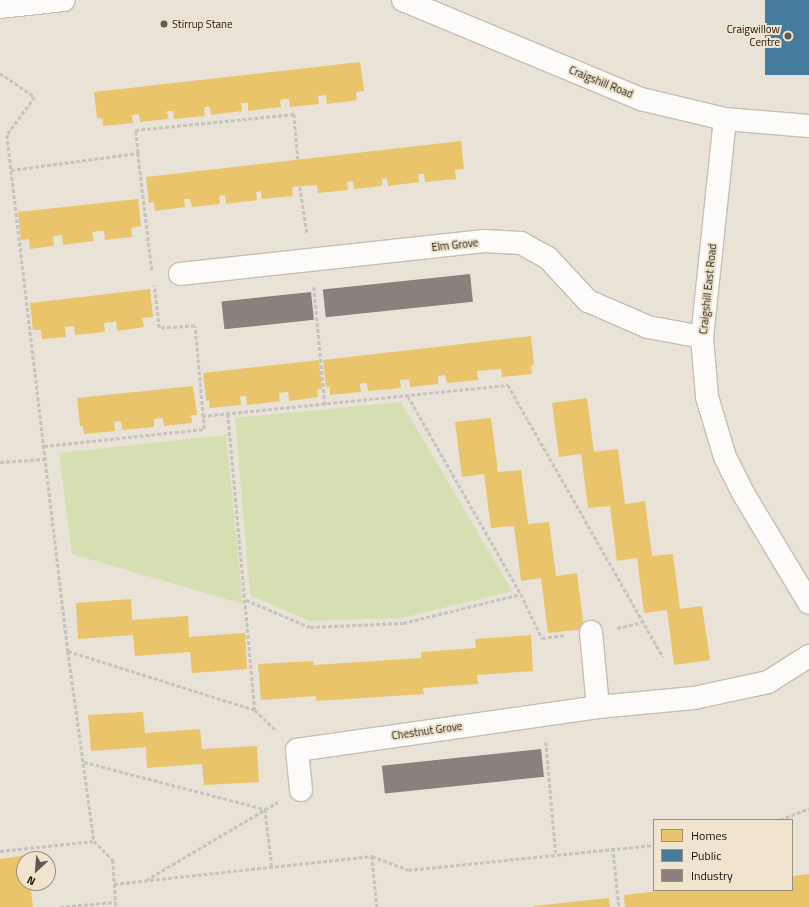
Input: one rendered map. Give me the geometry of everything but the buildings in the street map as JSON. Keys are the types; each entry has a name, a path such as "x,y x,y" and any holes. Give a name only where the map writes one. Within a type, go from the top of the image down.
{"street":[{"path":"0,8 64,0"},
{"name":"Craigshill Road","path":"403,0 641,99 725,119 809,126"},
{"name":"Craigshill East Road","path":"725,119 702,337 707,397 725,457 743,493 801,572 809,603"},
{"name":"Elm Grove","path":"180,274 484,241 521,243 548,258 588,301 648,327 702,337"},
{"path":"591,632 598,707"},
{"name":"Chestnut Grove","path":"297,750 598,707 694,698 768,682 809,656"},
{"path":"297,750 301,790"}],"path":[{"path":"0,74 35,97 7,135 68,651 94,841 113,860 116,907"},
{"path":"11,170 138,153 135,130 294,114 298,159"},
{"path":"300,186 311,260 326,404"},
{"path":"44,446 204,429 202,416 508,385 663,657"},
{"path":"408,396 521,594 542,638 591,632"},
{"path":"228,414 255,710"},
{"path":"0,462 45,459"},
{"path":"246,600 310,627 403,623 521,594"},
{"path":"627,626 642,622"},
{"path":"68,651 255,710 297,750"},
{"path":"544,715 556,853"},
{"path":"83,762 265,809"},
{"path":"144,881 265,809 301,790"},
{"path":"782,819 809,808"},
{"path":"265,809 272,867"},
{"path":"0,851 94,841"},
{"path":"114,884 372,856 408,870 556,853 653,844"},
{"path":"613,848 619,907"},
{"path":"372,856 377,907"},
{"path":"60,907 115,902"}],"green space":[{"path":"401,402 512,591 402,618 309,621 250,595 235,418"},
{"path":"226,435 243,604 72,554 59,453"}],"place":[{"name":"Stirrup Stane","path":"164,24"},
{"name":"Craigwillow Centre","path":"788,36"}]}
